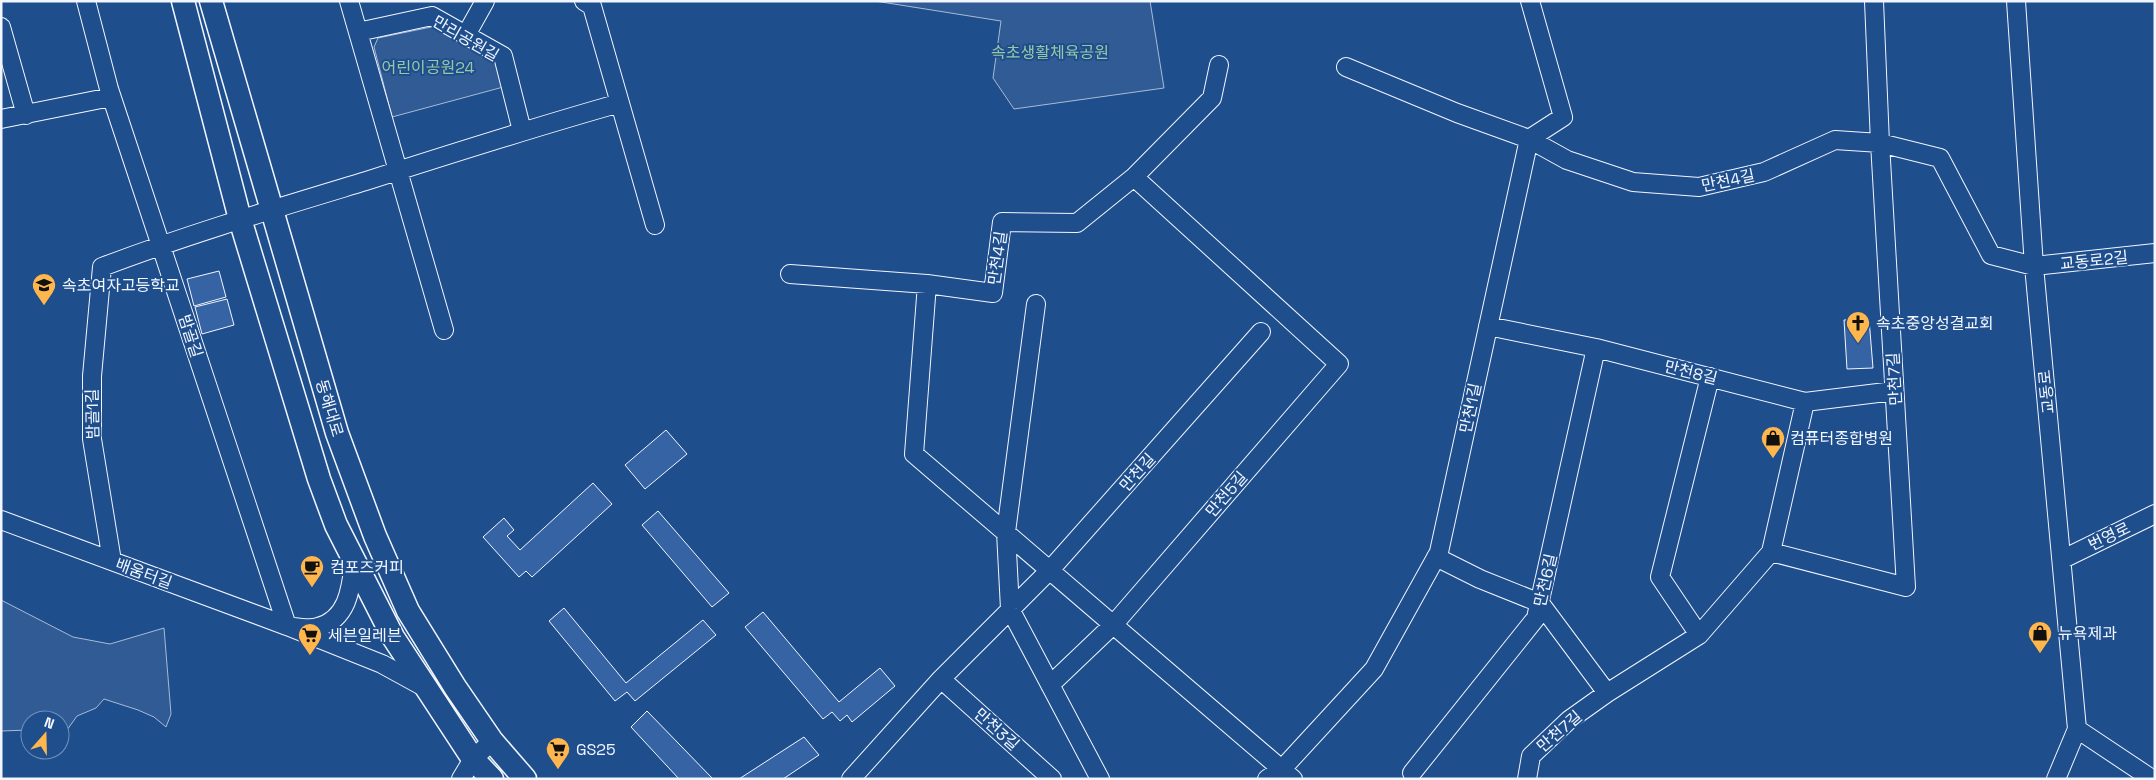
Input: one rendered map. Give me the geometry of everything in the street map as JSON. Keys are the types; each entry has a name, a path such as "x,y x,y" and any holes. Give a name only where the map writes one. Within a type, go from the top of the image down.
{"main road":[{"name":"동해대로","path":"184,1 240,219 319,478 336,525 393,638 473,759 493,779"},
{"name":"동해대로","path":"212,1 337,433 375,536 408,610 455,687 492,741 526,779"}],"street":[{"name":"밤골길","path":"86,1 111,96 287,626"},
{"path":"349,1 444,330"},
{"path":"466,35 485,1"},
{"path":"584,1 592,6 655,225"},
{"path":"1529,139 1563,116 1530,1"},
{"name":"만천7길","path":"1771,552 1906,587 1880,143 1874,1"},
{"name":"교동로","path":"2016,1 2034,266 2063,559 2077,729 2056,779"},
{"name":"만리공원길","path":"358,32 432,16 503,56 522,131"},
{"path":"1,27 26,115"},
{"name":"만천4길","path":"927,284 993,293 1002,222 1076,223 1134,178 1212,98 1219,65"},
{"name":"만천4길","path":"1346,67 1457,113 1529,139 1567,160 1633,182 1699,187 1764,172 1834,140 1880,143 1940,158 1991,255 2034,266"},
{"path":"1,119 111,96"},
{"path":"160,245 522,131 620,103"},
{"name":"만천1길","path":"1281,776 1374,669 1436,557 1441,543 1529,139"},
{"name":"만천5길","path":"1050,685 1114,624 1338,364 1134,178"},
{"name":"밤골1길","path":"112,561 92,439 92,376 102,267 160,245"},
{"name":"교동로2길","path":"2034,266 2155,253"},
{"path":"790,274 927,284 914,454 1114,624 1281,776"},
{"path":"1036,304 1006,532 1010,608 1100,779"},
{"name":"만천8길","path":"1488,326 1596,348 1805,402 1894,391"},
{"name":"만천길","path":"851,779 941,679 1050,570 1261,332"},
{"name":"만천6길","path":"1412,773 1536,618 1596,348"},
{"path":"1699,635 1660,577 1710,377"},
{"name":"만천7길","path":"1526,779 1531,756 1569,720 1607,693 1699,635 1771,552 1805,402"},
{"name":"번영로","path":"2063,559 2155,514"},
{"name":"배움터길","path":"1,520 287,626 382,664 424,687"},
{"path":"1436,557 1480,579 1540,603 1607,693"},
{"name":"배움터길","path":"287,626 318,628 333,619 344,607 350,593 354,563"},
{"name":"만천3길","path":"941,679 1052,779"},
{"path":"2077,729 2150,777"},
{"path":"461,779 473,759 492,741"},
{"path":"493,779 511,762"}],"shaded area":[{"name":"속초생활체육공원","path":"875,1 1150,1 1164,88 1014,109 993,78 1001,21"},
{"name":"어린이공원24","path":"436,26 499,62 507,86 392,117 374,47 378,38"},
{"path":"1,600 73,637 110,644 164,628 171,714 166,727 154,717 104,699 96,708 77,716 70,726 70,710 20,710 20,730 1,731"}],"building":[{"path":"219,271 226,297 194,306 187,279"},
{"path":"227,299 234,325 202,334 195,307"},
{"name":"속초중앙성결교회","path":"1869,319 1873,368 1847,369 1844,320"},
{"path":"666,430 687,454 645,489 625,465"},
{"path":"593,483 612,504 532,577 526,571 519,577 483,537 504,518 514,530 507,536 520,550"},
{"path":"658,511 729,593 712,607 642,525"},
{"path":"564,608 626,683 703,620 716,635 635,701 627,692 615,701 549,621"},
{"path":"763,612 839,702 880,668 895,686 852,722 847,715 840,721 832,712 823,719 745,627"},
{"path":"647,711 713,779 679,779 631,727"},
{"path":"804,737 819,755 783,779 739,779"}],"place":[{"name":"속초여자고등학교","path":"44,306"},
{"name":"속초중앙성결교회","path":"1858,344"},
{"name":"컴퓨터종합병원","path":"1773,459"},
{"name":"컴포즈커피","path":"312,588"},
{"name":"뉴욕제과","path":"2040,654"},
{"name":"세븐일레븐","path":"310,656"},
{"name":"GS25","path":"558,770"}]}
